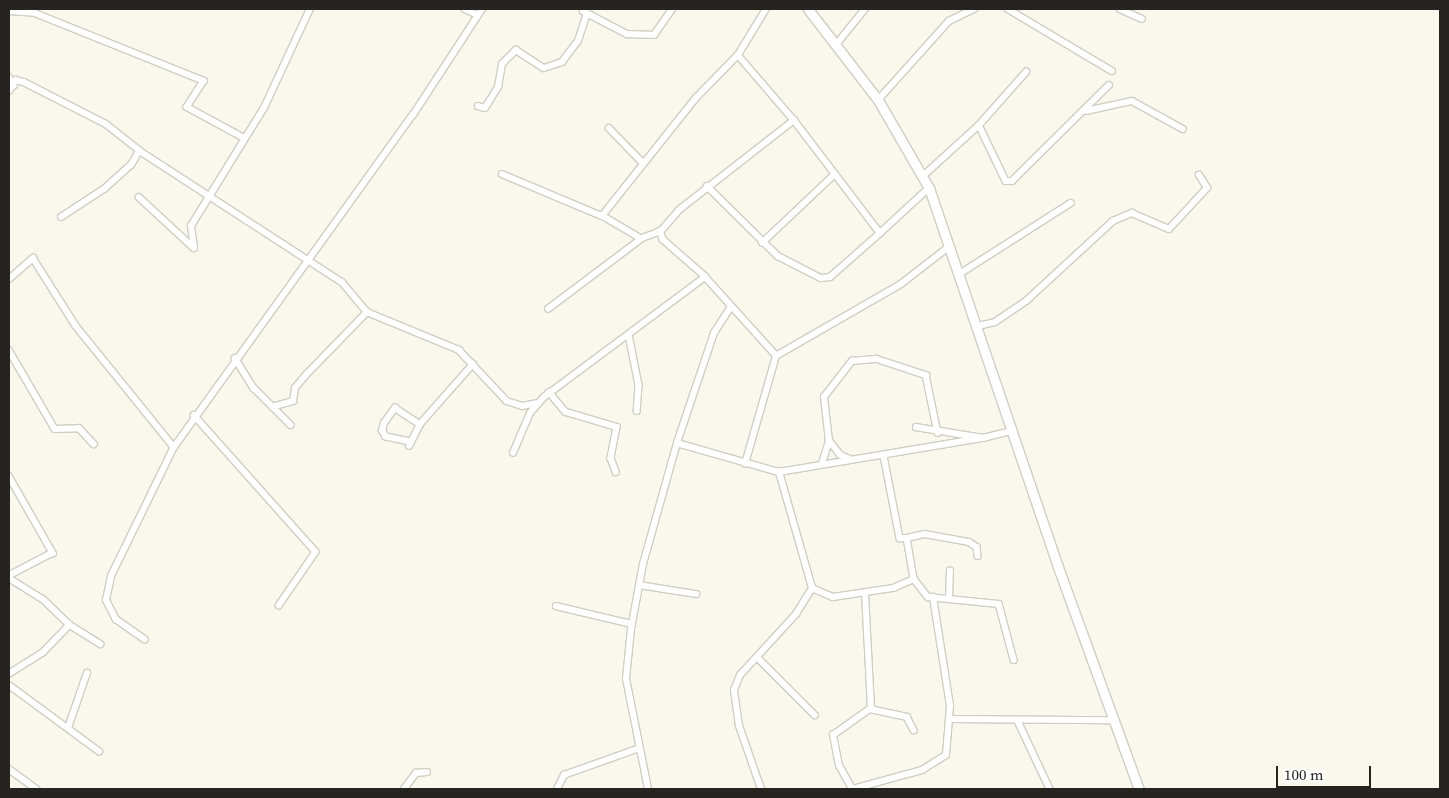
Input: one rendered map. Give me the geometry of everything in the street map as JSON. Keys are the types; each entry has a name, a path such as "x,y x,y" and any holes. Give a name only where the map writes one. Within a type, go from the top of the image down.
{"street":[{"path":"138,197 194,248 191,226 264,108 310,9"},
{"path":"465,9 478,14"},
{"path":"145,640 116,620 106,600 110,576 174,447 194,415 235,358 414,115 482,9"},
{"path":"478,106 485,108 498,87 502,64 516,50 544,68 562,62 578,40 584,10 627,34 654,35 672,9"},
{"path":"602,216 695,99 738,55 766,9"},
{"path":"808,9 878,100 929,188 952,245 1012,431 1112,720 1139,789"},
{"path":"835,46 865,9"},
{"path":"878,100 949,20 974,9"},
{"path":"1008,9 1112,72"},
{"path":"1120,9 1142,19"},
{"path":"9,11 35,13 204,81 187,107 244,138"},
{"path":"738,55 794,120 880,232"},
{"path":"923,176 979,125 1026,72"},
{"path":"11,82 106,124 139,151 308,258 342,282 367,312 459,350 507,401 522,406 538,403"},
{"path":"979,125 1006,181 1012,181 1084,112 1108,85"},
{"path":"1084,112 1103,104 1132,101 1183,129"},
{"path":"548,309 641,239 660,232 707,186 794,120"},
{"path":"609,128 643,163"},
{"path":"60,217 104,189 131,165 139,151"},
{"path":"502,174 602,216 641,239"},
{"path":"762,242 835,174"},
{"path":"978,326 995,322 1026,301 1113,220 1132,214 1169,230 1207,188 1199,175"},
{"path":"707,186 762,242 797,268 822,278 830,277 929,188"},
{"path":"961,273 1071,203"},
{"path":"660,232 663,240 705,278 776,356"},
{"path":"745,464 776,356 888,292 952,245"},
{"path":"9,280 33,258 76,326 174,447"},
{"path":"513,454 538,403 550,392 705,278"},
{"path":"648,789 637,749 626,679 632,624 639,585 678,443 714,333 730,307"},
{"path":"272,406 293,401 295,388 367,312"},
{"path":"629,335 639,385 637,411"},
{"path":"9,350 55,429 79,428 94,444"},
{"path":"822,464 829,441 824,397 852,361 865,357 926,375 938,433"},
{"path":"235,358 272,406 291,424"},
{"path":"420,424 395,408 384,423 382,431 386,437 409,444 420,424 473,364"},
{"path":"550,392 566,412 616,427 611,458 616,472"},
{"path":"194,415 316,552 279,606"},
{"path":"916,427 938,433 983,438"},
{"path":"678,443 745,464 779,472 884,456 1012,431"},
{"path":"829,441 840,455 851,460"},
{"path":"884,456 900,538 925,534 969,542 977,547 978,556"},
{"path":"761,789 738,726 734,690 757,657 796,614 812,588 779,472"},
{"path":"9,476 53,553 9,577 43,599 70,625 101,644"},
{"path":"907,538 914,579 928,597 949,597 999,604 1014,660"},
{"path":"949,597 950,570"},
{"path":"812,588 833,597 865,594 914,579"},
{"path":"639,585 696,594"},
{"path":"865,594 870,709"},
{"path":"914,730 907,717 870,709 833,735 839,766 853,789 938,764 951,741 950,719 933,597"},
{"path":"556,606 632,624"},
{"path":"9,674 43,653 70,625"},
{"path":"757,657 815,715"},
{"path":"68,728 86,673"},
{"path":"9,685 99,751"},
{"path":"950,719 1018,721 1112,720"},
{"path":"1018,721 1050,789"},
{"path":"557,789 564,776 637,749"},
{"path":"9,769 37,789"},
{"path":"404,789 416,773 427,772"}]}
